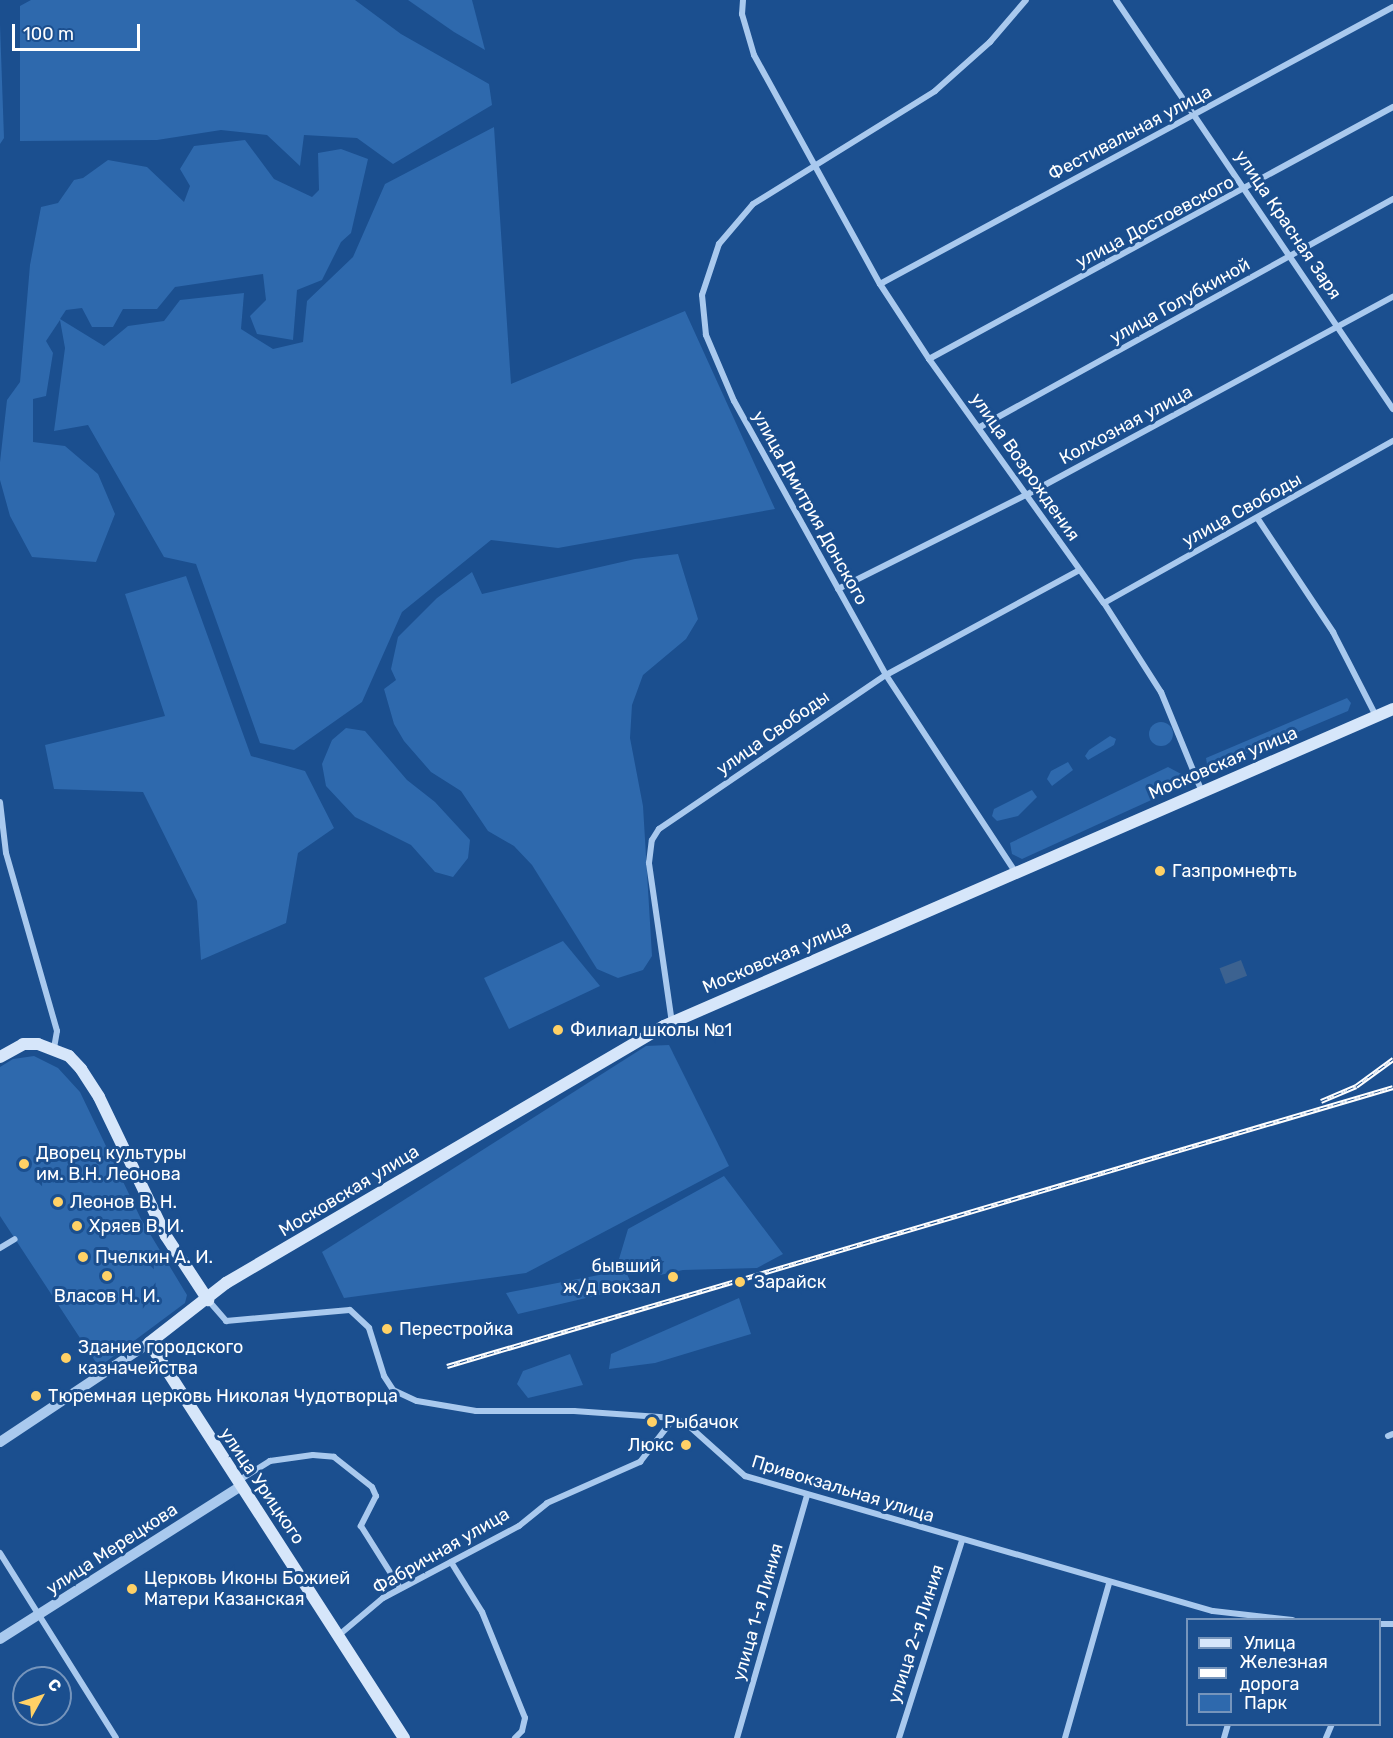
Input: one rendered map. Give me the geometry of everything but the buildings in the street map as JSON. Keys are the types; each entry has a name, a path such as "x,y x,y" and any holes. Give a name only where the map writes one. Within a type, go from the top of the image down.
{"main road":[{"name":"Московская улица","path":"150,1343 208,1300 226,1283 672,1023 1393,709"},
{"path":"0,1057 23,1044 54,1048 69,1056 99,1097 166,1236 208,1300"},
{"name":"улица Урицкого","path":"150,1343 404,1738"}],"street":[{"name":"улица Возрождения","path":"743,0 742,14 754,55 813,166 880,284 929,359 980,427 1104,603 1161,692 1202,792"},
{"name":"улица Дмитрия Донского","path":"1016,873 886,675 734,401 712,355 703,315 706,277 719,244 734,223 753,204 935,91 990,42 1026,0"},
{"name":"улица Красная Заря","path":"1116,0 1247,189 1393,409"},
{"name":"Фестивальная улица","path":"880,284 1393,7"},
{"name":"улица Достоевского","path":"929,359 1247,189 1393,107"},
{"name":"улица Голубкиной","path":"980,427 1393,200"},
{"name":"Колхозная улица","path":"838,589 1028,495 1340,329 1393,297"},
{"name":"улица Свободы","path":"1104,603 1258,519 1393,441"},
{"path":"1258,519 1333,632 1376,716"},
{"name":"улица Свободы","path":"672,1023 649,863 652,840 659,829 771,755 785,740 886,675 1079,570"},
{"path":"0,802 6,853 57,1031 54,1048"},
{"path":"0,1248 15,1239"},
{"name":"Привокзальная улица","path":"208,1300 226,1321 350,1310 369,1328 384,1376 393,1390 417,1401 476,1411 574,1411 674,1418 689,1426 745,1476 1109,1584 1213,1611 1258,1618"},
{"path":"0,1442 150,1343"},
{"name":"Фабричная улица","path":"339,1635 400,1588 519,1526 547,1503 640,1462 653,1450 674,1418"},
{"path":"239,1483 270,1461 313,1455 334,1457 372,1486 376,1497 361,1526 400,1588"},
{"name":"улица Мерецкова","path":"0,1639 239,1483"},
{"name":"улица 1-я Линия","path":"737,1738 807,1495"},
{"name":"улица 2-я Линия","path":"899,1738 962,1540"},
{"path":"0,1553 116,1738"},
{"path":"451,1562 482,1612 525,1718 522,1731 515,1738"},
{"path":"1065,1738 1109,1584"}],"green space":[{"path":"31,0 355,0 401,34 489,84 492,105 393,164 357,138 304,135 300,166 267,135 221,130 157,140 20,141 20,6"},
{"path":"408,0 472,0 485,50 454,32"},
{"path":"0,25 4,138 0,144"},
{"path":"494,127 511,384 685,311 775,509 558,548 491,540 402,612 362,702 294,750 260,743 196,564 164,557 88,425 54,431 65,348 60,320 46,341 53,353 46,396 33,399 33,442 65,446 98,474 115,514 96,562 32,557 10,516 0,480 0,462 7,400 20,382 30,265 41,207 58,203 74,180 83,178 108,160 147,167 184,202 190,186 180,169 194,146 245,140 274,179 312,197 319,190 318,153 341,149 368,159 351,233 341,242 322,280 297,290 293,340 257,334 250,316 266,300 263,274 175,287 157,309 123,309 113,327 92,327 82,308 66,310 60,319 104,346 128,326 164,321 180,300 244,293 241,329 273,349 303,342 307,301 353,257 385,184"},
{"path":"678,554 698,619 686,639 643,675 632,705 630,738 643,806 652,956 643,970 618,978 597,969 532,865 514,846 488,831 461,791 431,772 404,741 394,724 384,689 396,680 391,669 398,637 437,598 472,572 482,594 635,559"},
{"path":"186,576 251,756 305,771 334,828 298,853 286,923 201,960 197,901 143,792 54,789 45,745 165,716 125,594"},
{"path":"1347,698 1351,703 1348,711 1212,768 1207,764 1206,758"},
{"path":"1161,722 1170,725 1173,734 1170,743 1161,746 1152,743 1149,734 1152,725"},
{"path":"346,728 365,731 407,780 435,802 470,840 468,858 453,877 435,872 411,845 355,817 326,786 322,764 332,740"},
{"path":"1110,736 1116,739 1114,745 1088,760 1085,756 1089,750"},
{"path":"1068,762 1073,770 1052,786 1047,779 1051,771"},
{"path":"1168,767 1183,775 1182,786 1022,859 1012,854 1010,843"},
{"path":"1032,790 1037,797 1018,816 997,821 992,816 994,809"},
{"path":"563,941 600,986 509,1029 484,978"},
{"path":"669,1045 729,1166 526,1273 344,1298 322,1252 646,1046"},
{"path":"34,1056 58,1068 80,1092 141,1219 187,1295 185,1303 99,1367 0,1216 0,1067 13,1059"},
{"path":"724,1176 783,1254 757,1268 683,1270 660,1275 619,1259 628,1229"},
{"path":"625,1270 633,1287 518,1314 506,1293"},
{"path":"739,1298 751,1334 655,1363 609,1369 611,1354"},
{"path":"570,1354 583,1385 528,1398 517,1384 523,1371"}],"shaded area":[{"path":"1241,960 1247,976 1226,984 1220,968"}],"railway":[{"path":"1321,1101 1356,1086 1393,1059"},
{"path":"447,1366 1393,1087"}],"place":[{"name":"Газпромнефть","path":"1160,871"},
{"name":"Филиал школы №1","path":"558,1030"},
{"name":"Дворец культуры им. В.Н. Леонова","path":"24,1164"},
{"name":"Леонов В. Н.","path":"58,1202"},
{"name":"Хряев В. И.","path":"77,1226"},
{"name":"Пчелкин А. И.","path":"83,1257"},
{"name":"Власов Н. И.","path":"107,1276"},
{"name":"бывший ж/д вокзал","path":"673,1277"},
{"name":"Зарайск","path":"740,1282"},
{"name":"Перестройка","path":"387,1329"},
{"name":"Здание городского казначейства","path":"66,1358"},
{"name":"Тюремная церковь Николая Чудотворца","path":"36,1396"},
{"name":"Рыбачок","path":"652,1422"},
{"name":"Люкс","path":"686,1445"},
{"name":"Церковь Иконы Божией Матери Казанская","path":"132,1589"}]}
